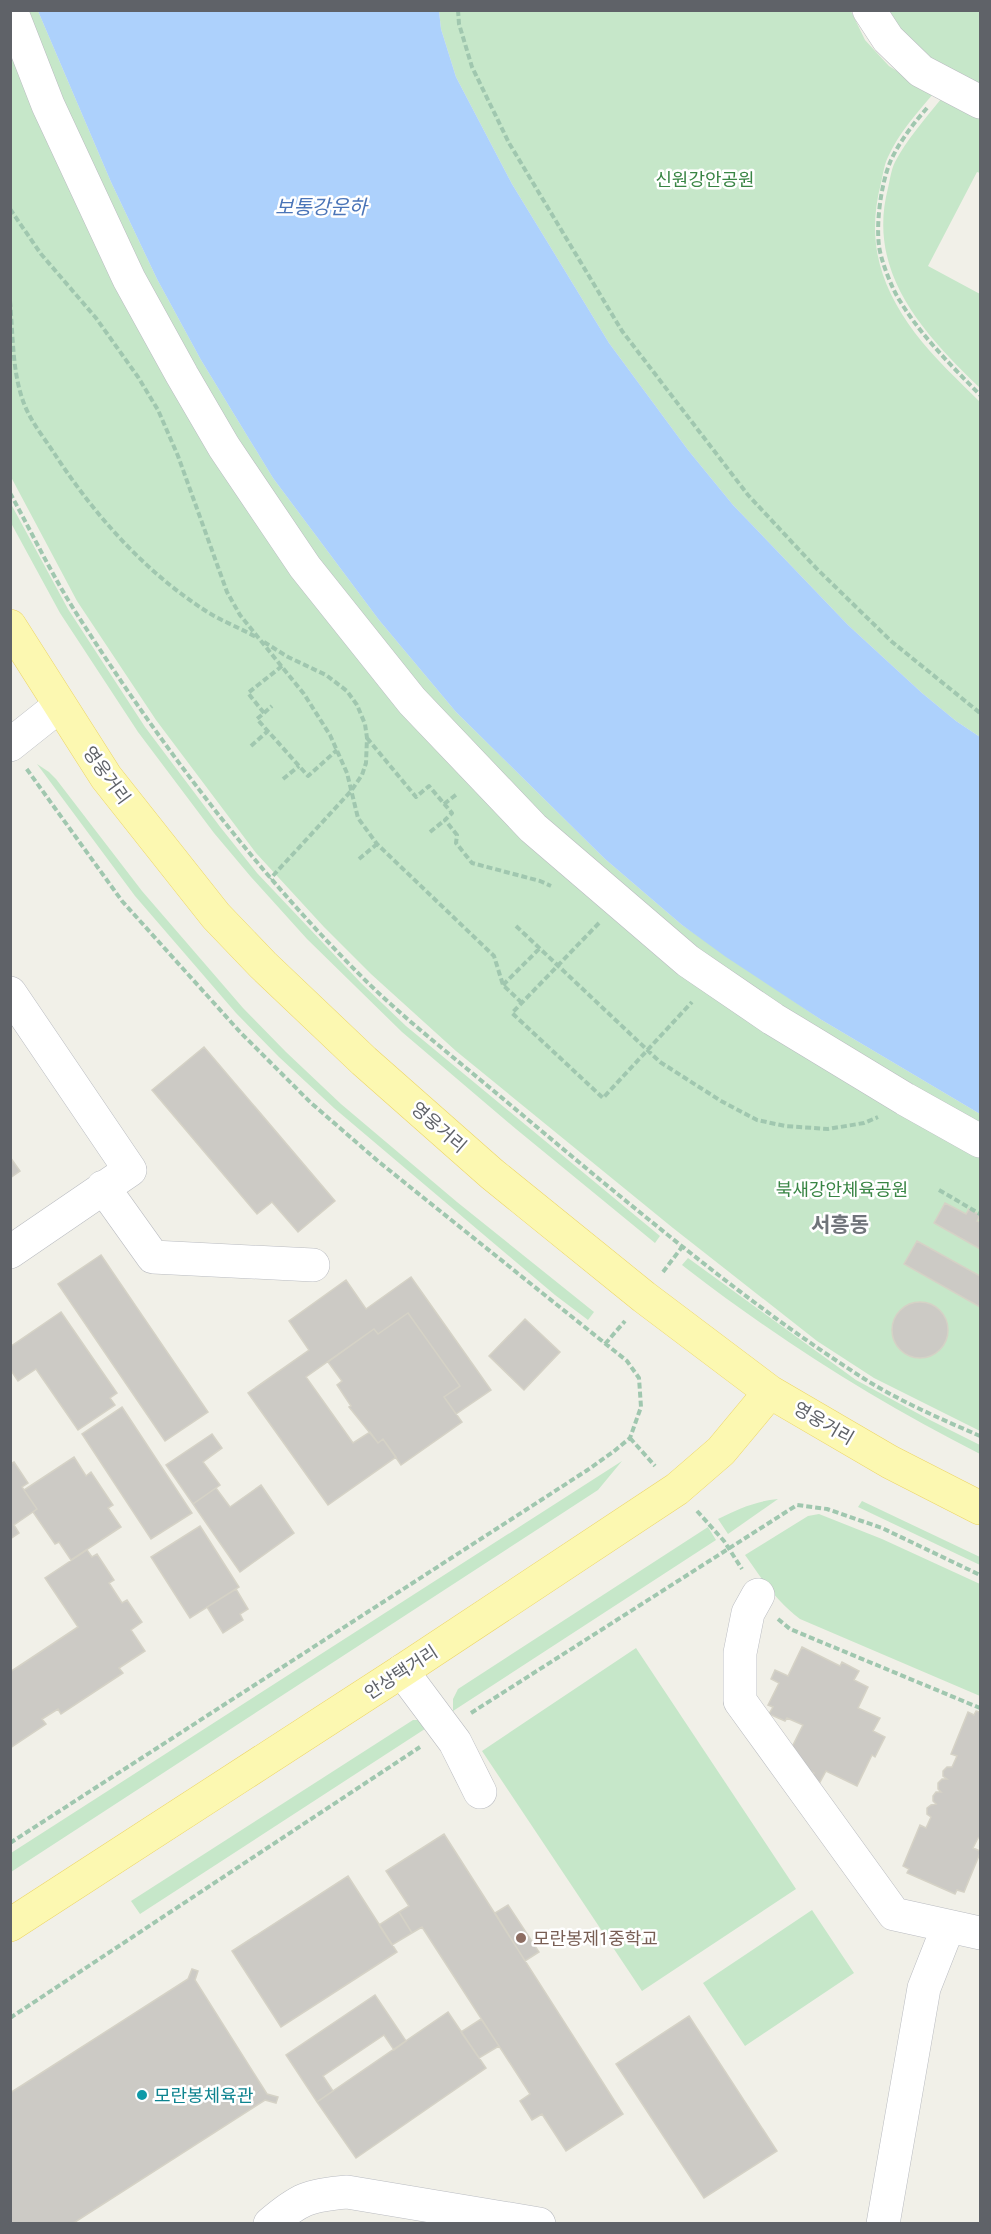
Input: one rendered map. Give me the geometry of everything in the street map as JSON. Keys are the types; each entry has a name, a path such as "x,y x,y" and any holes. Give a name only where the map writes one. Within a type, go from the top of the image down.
{"main road":[{"name":"영웅거리","path":"10,626 106,777 216,916 263,965 364,1061 492,1174 644,1298 770,1392 890,1462 981,1508"},
{"name":"안상택거리","path":"10,1925 402,1671 677,1489 721,1451 770,1392"}],"street":[{"path":"12,10 48,105 129,279 182,375 224,447 305,567 412,701 533,828 688,961 772,1019 905,1099 981,1141"},
{"path":"868,10 888,39 921,71 981,102"},
{"path":"16,754 59,706"},
{"path":"10,993 130,1170 10,1252"},
{"path":"103,1187 153,1257 313,1265"},
{"path":"758,1595 748,1613 740,1653 740,1701 894,1914 981,1933"},
{"path":"402,1671 447,1729 480,1792"},
{"path":"883,2223 924,1988 948,1927"},
{"path":"270,2223 290,2207 315,2195 346,2192 527,2223"}],"path":[{"path":"459,10 459,24 471,67 509,143 622,331 755,504 817,569 891,640 981,713"},
{"path":"947,84 906,133 890,162 880,205 879,247 899,299 919,330 939,354 981,394"},
{"path":"10,209 41,254 96,318 138,377 158,410 178,456 227,592 240,615 282,666 330,735 347,773 358,818 377,844 494,956 503,985 522,1003"},
{"path":"10,301 16,365 23,402 78,489 117,535 144,562 208,612 288,657 326,675 347,692 357,705 365,724 367,738 366,763 362,775 351,791 270,879"},
{"path":"10,493 71,605 150,723 270,879 319,933 406,1018 682,1246 772,1315 865,1380 935,1416 981,1436"},
{"path":"264,713 248,693 282,666"},
{"path":"272,706 256,719 308,776 337,750"},
{"path":"251,746 268,731"},
{"path":"367,738 416,797 429,786 452,813 430,832"},
{"path":"10,1843 585,1472 630,1438 641,1407 639,1378 627,1361 379,1162 310,1102 240,1032 122,901 16,754"},
{"path":"283,779 299,765"},
{"path":"444,804 457,794"},
{"path":"445,820 457,835 456,843 472,863 540,881 558,889"},
{"path":"359,859 377,844"},
{"path":"605,916 512,1013 603,1098 693,1002 685,995"},
{"path":"516,926 660,1062 721,1101 757,1120 785,1126 828,1129 864,1123 889,1113 905,1099"},
{"path":"503,985 540,948"},
{"path":"939,1190 979,1213 981,1204"},
{"path":"10,2018 447,1729 797,1505 827,1509 882,1528 981,1575"}],"green space":[{"name":"북새강안체육공원","path":"11,11 38,11 111,182 157,279 201,360 273,478 379,620 456,712 605,859 682,925 820,1019 980,1114 980,1431 874,1378 817,1341 673,1228 456,1051 371,974 256,853 156,720 77,601 11,477"},
{"name":"신원강안공원","path":"439,11 851,11 865,40 889,66 933,94 914,116 892,148 887,160 877,204 876,244 885,280 903,315 930,351 980,402 980,737 922,693 848,625 733,505 688,450 609,343 512,184 456,77 441,29"},
{"path":"885,11 980,11 980,85 927,56 887,17"},
{"path":"941,99 980,119 980,173 977,172 928,266 980,294 980,388 920,323 905,300 893,274 885,248 883,219 894,165 911,137"},
{"path":"11,504 68,609 145,727 257,873 361,983 406,1026 660,1236 655,1243 402,1032 307,939 251,877 214,833 138,732 60,613 11,523"},
{"path":"37,764 56,779 142,891 243,1008 286,1052 341,1104 457,1202 594,1312 588,1320 555,1295 334,1108 279,1057 236,1013 135,896"},
{"path":"688,1258 856,1380 980,1445 980,1454 864,1390 790,1343 682,1265"},
{"path":"622,1461 598,1490 11,1872 11,1853"},
{"path":"778,1499 728,1534 718,1519 747,1506"},
{"path":"862,1501 980,1557 980,1565 858,1507"},
{"path":"819,1514 882,1539 980,1584 980,1696 800,1619 777,1597 745,1555 808,1516"},
{"path":"708,1527 716,1540 453,1711 453,1699 458,1689"},
{"path":"636,1648 796,1889 642,1991 482,1751"},
{"path":"413,1720 421,1720 431,1725 140,1914 131,1901"},
{"path":"812,1910 854,1973 745,2046 703,1983"}],"water":[{"name":"보통강운하","path":"38,11 439,11 441,29 456,77 512,184 609,343 688,450 733,505 848,625 922,693 980,737 980,1114 820,1019 682,925 605,859 456,712 379,620 273,478 201,360 157,279 111,182"}],"building":[{"path":"204,1047 335,1201 298,1232 272,1202 257,1214 152,1090"},
{"path":"10,1157 20,1171 10,1178"},
{"path":"945,1203 966,1214 969,1209 980,1215 977,1221 980,1222 980,1249 934,1223"},
{"path":"917,1241 980,1276 980,1307 904,1264"},
{"path":"101,1255 208,1412 165,1441 58,1284"},
{"path":"411,1277 491,1390 456,1414 444,1397 460,1386 408,1313 378,1334 374,1329 306,1377 353,1443 370,1432 378,1443 383,1439 396,1457 328,1505 248,1393 309,1350 289,1321 346,1280 366,1309"},
{"path":"915,1302 925,1302 940,1310 946,1319 948,1330 946,1341 940,1350 925,1358 915,1358 904,1353 897,1346 892,1335 892,1325 897,1314 904,1307"},
{"path":"61,1312 117,1393 110,1398 115,1405 78,1430 36,1369 18,1381 10,1369 10,1347"},
{"path":"408,1313 460,1386 444,1397 462,1422 401,1465 383,1439 378,1443 349,1407 351,1406 337,1385 342,1381 328,1362 374,1329 378,1334"},
{"path":"525,1319 560,1352 524,1390 489,1356"},
{"path":"122,1407 192,1513 151,1539 82,1434"},
{"path":"212,1434 222,1448 203,1462 220,1485 193,1504 166,1465"},
{"path":"74,1457 86,1476 91,1472 113,1505 108,1508 121,1527 71,1560 59,1542 55,1544 33,1512 37,1509 24,1490"},
{"path":"14,1462 28,1483 22,1487 37,1509 14,1525 19,1533 10,1539 10,1464"},
{"path":"261,1485 294,1533 240,1572 193,1504 216,1488 230,1507"},
{"path":"200,1526 239,1587 190,1618 151,1557"},
{"path":"87,1550 92,1557 97,1554 114,1580 109,1583 122,1603 127,1600 142,1622 131,1630 145,1651 119,1668 123,1673 61,1714 58,1709 42,1719 46,1724 10,1748 10,1672 78,1627 45,1578"},
{"path":"236,1589 248,1609 240,1614 243,1620 223,1633 207,1607"},
{"path":"802,1647 840,1666 842,1662 859,1671 854,1680 868,1687 858,1708 880,1718 873,1731 885,1737 875,1757 872,1755 857,1786 826,1771 820,1782 811,1779 814,1773 794,1762 789,1753 803,1725 769,1714 773,1707 768,1705 779,1683 771,1679 775,1670 788,1676"},
{"path":"976,1711 980,1712 980,1837 973,1848 980,1853 964,1892 957,1890 955,1894 907,1873 909,1869 903,1866 920,1825 926,1828 931,1817 927,1814 927,1808 936,1804 933,1796 936,1792 941,1792 938,1789 938,1783 942,1779 947,1779 943,1776 943,1771 947,1767 952,1767 957,1756 951,1754 968,1712 974,1715"},
{"name":"모란봉제1중학교","path":"444,1834 623,2114 566,2151 542,2114 532,2120 520,2101 530,2094 422,1927 412,1933 399,1912 409,1906 386,1871"},
{"path":"348,1876 397,1952 281,2027 232,1951"},
{"path":"508,1905 539,1952 525,1961 495,1913"},
{"path":"399,1912 412,1933 392,1945 379,1925"},
{"name":"모란봉체육관","path":"192,1969 198,1971 195,1980 267,2094 278,2097 276,2103 265,2100 72,2224 10,2224 10,2093 188,1979"},
{"path":"375,1995 406,2041 394,2050 384,2035 323,2076 333,2091 317,2102 286,2055"},
{"path":"448,2012 486,2068 356,2158 317,2102"},
{"path":"689,2016 777,2151 704,2198 616,2064"},
{"path":"481,2019 499,2046 479,2058 461,2032"}],"place":[{"name":"모란봉제1중학교","path":"521,1938"},
{"name":"모란봉체육관","path":"142,2095"}],"district":[{"name":"서흥동","path":"840,1225"}]}
